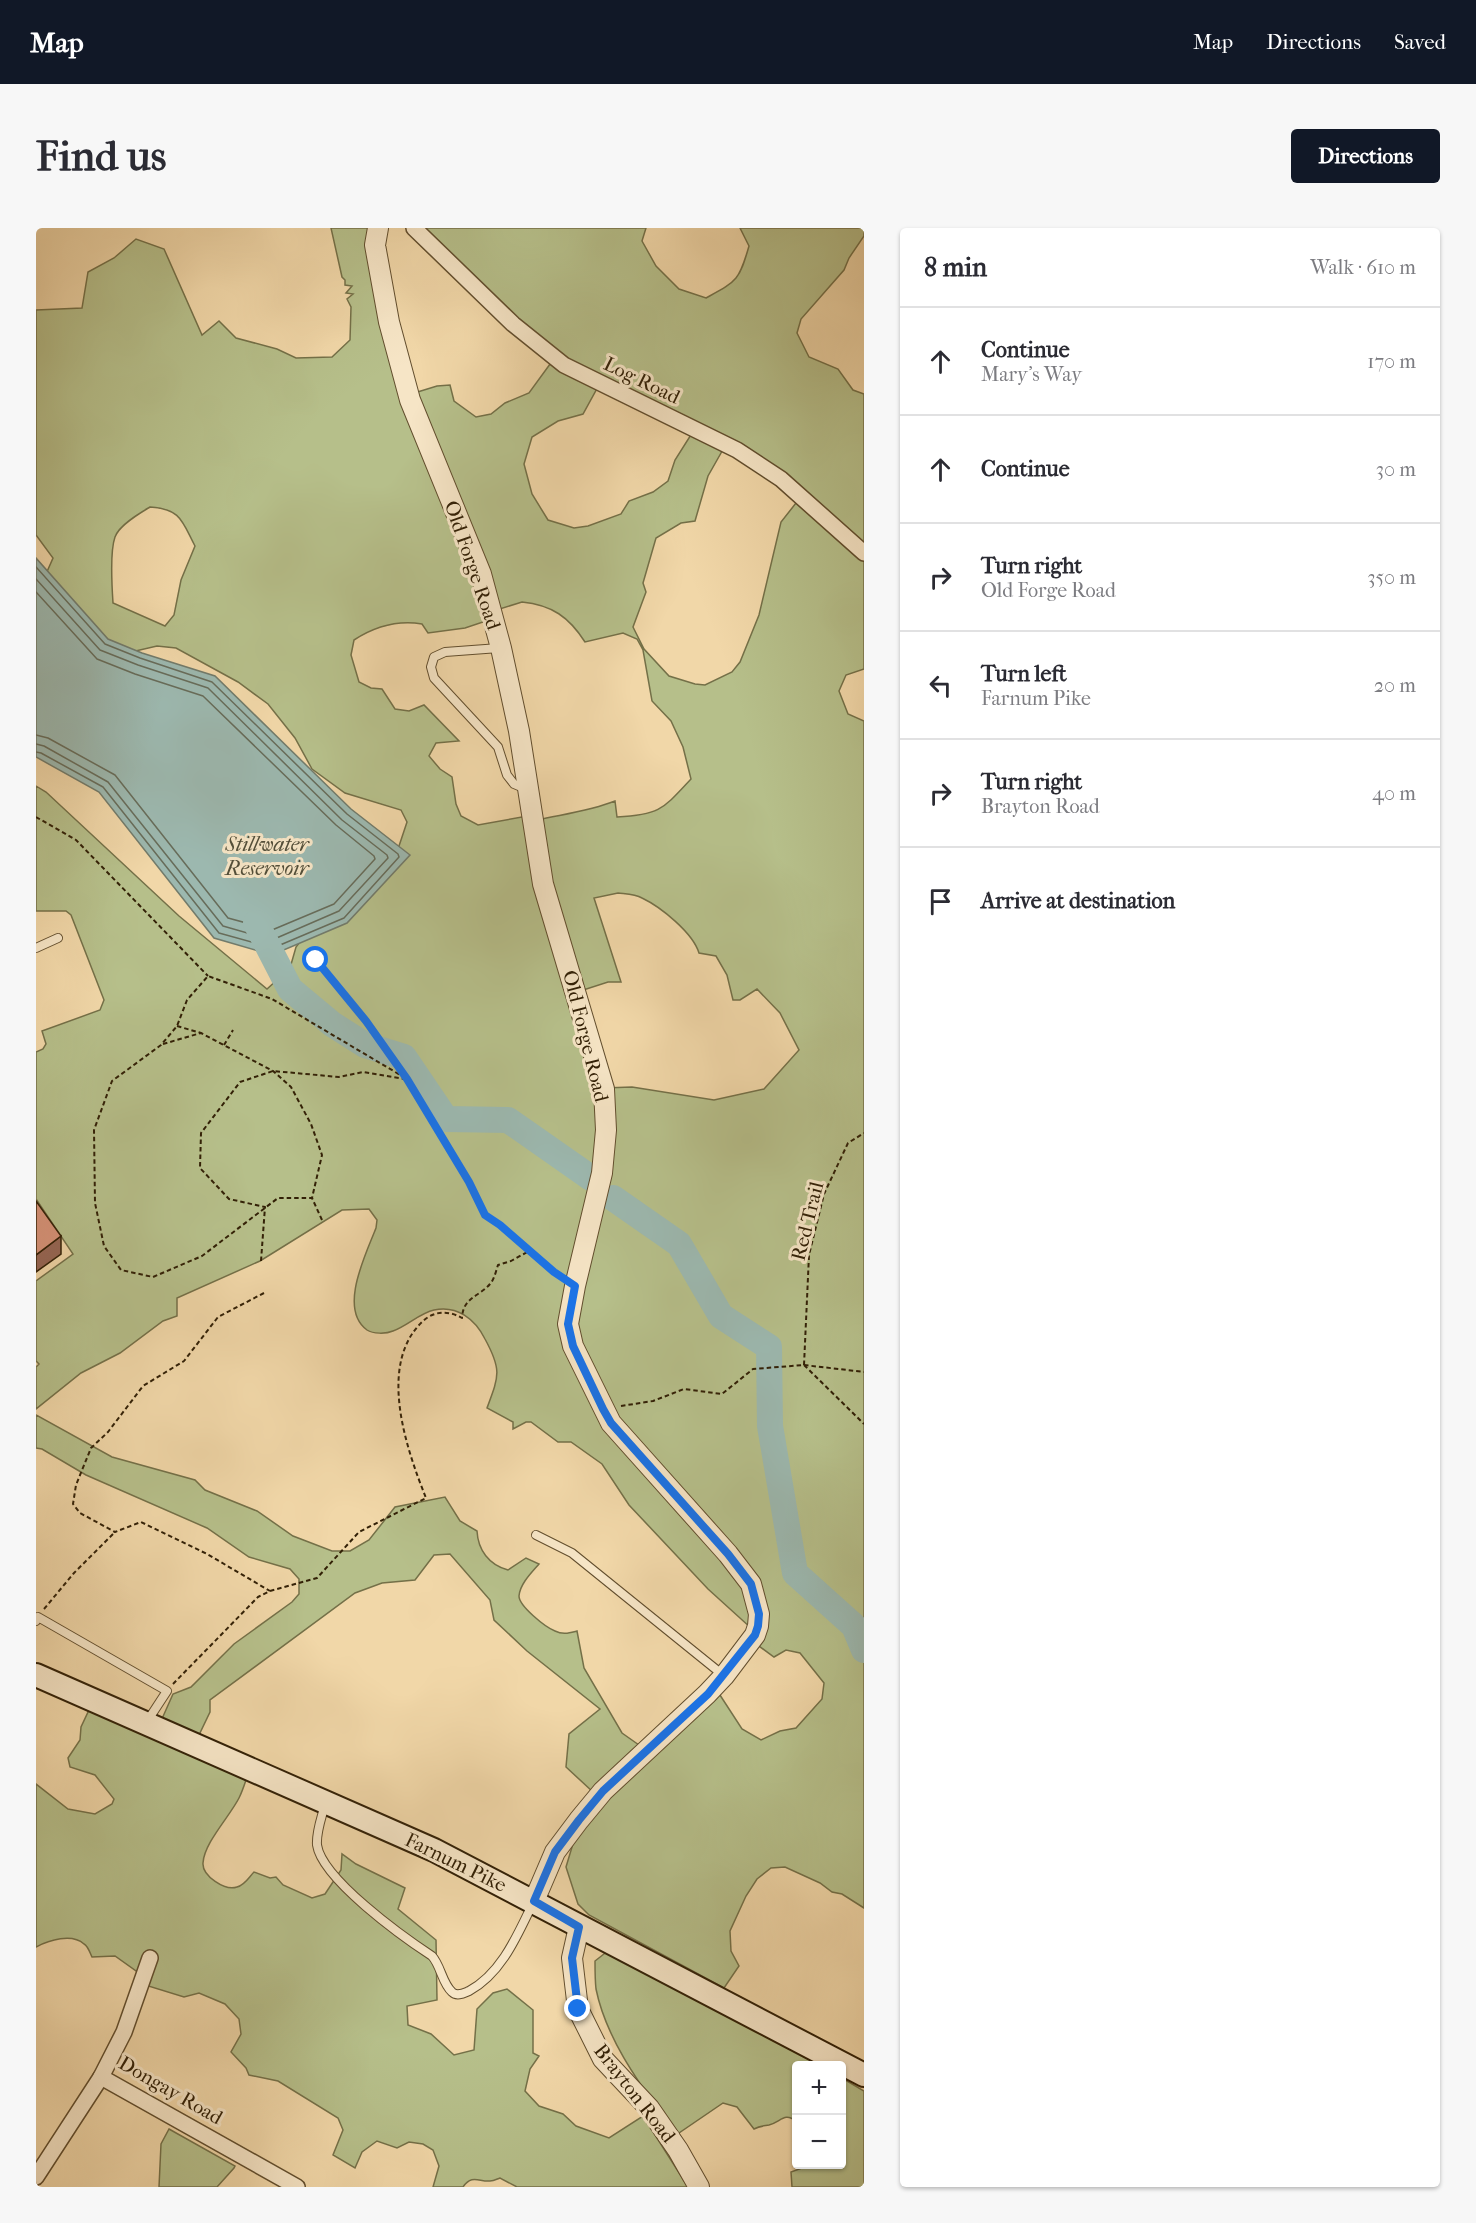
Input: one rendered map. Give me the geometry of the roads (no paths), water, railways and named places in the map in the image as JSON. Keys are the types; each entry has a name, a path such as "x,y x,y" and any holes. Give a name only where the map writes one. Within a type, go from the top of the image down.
{"main road":[{"name":"Farnum Pike","path":"36,1675 434,1850 864,2074"}],"street":[{"name":"Old Forge Road","path":"378,228 375,244 389,322 410,400 481,574 501,648 521,746 543,884 603,1089 606,1130 602,1173 568,1324 573,1346 611,1423 728,1554 751,1584 759,1614 755,1635 724,1676 708,1694 603,1791 579,1820 555,1852 534,1901"},
{"name":"Log Road","path":"414,228 513,324 564,365 737,450 782,479 864,553"},
{"name":"Brayton Road","path":"579,1927 572,1958 578,2009 603,2059 649,2108 678,2150 699,2187"},
{"name":"Dongay Road","path":"150,1958 124,2032 101,2078 297,2187"},
{"path":"36,2177 101,2078"}],"lane":[{"path":"501,648 445,652 434,657 431,667 434,678 479,725 499,750 507,776 514,784 529,790"},
{"path":"499,750 521,746"},
{"path":"36,948 58,938"},
{"path":"536,1535 572,1553 724,1676"},
{"path":"37,1619 166,1691 146,1722"},
{"path":"326,1802 317,1846 324,1861 339,1880 384,1922 437,1961 451,1991 456,1994 463,1994 475,1988 500,1963 520,1931 534,1901"}],"water":[{"name":"Stillwater Reservoir","path":"36,558 108,639 142,653 215,676 351,809 410,855 347,923 272,955 214,938 99,792 36,757"}],"waterway":[{"path":"256,923 290,989 332,1024 365,1045 404,1057 446,1119 508,1120 591,1178"},
{"path":"613,1198 679,1244 721,1316 769,1347 770,1426 795,1573 854,1626 864,1650"}]}
